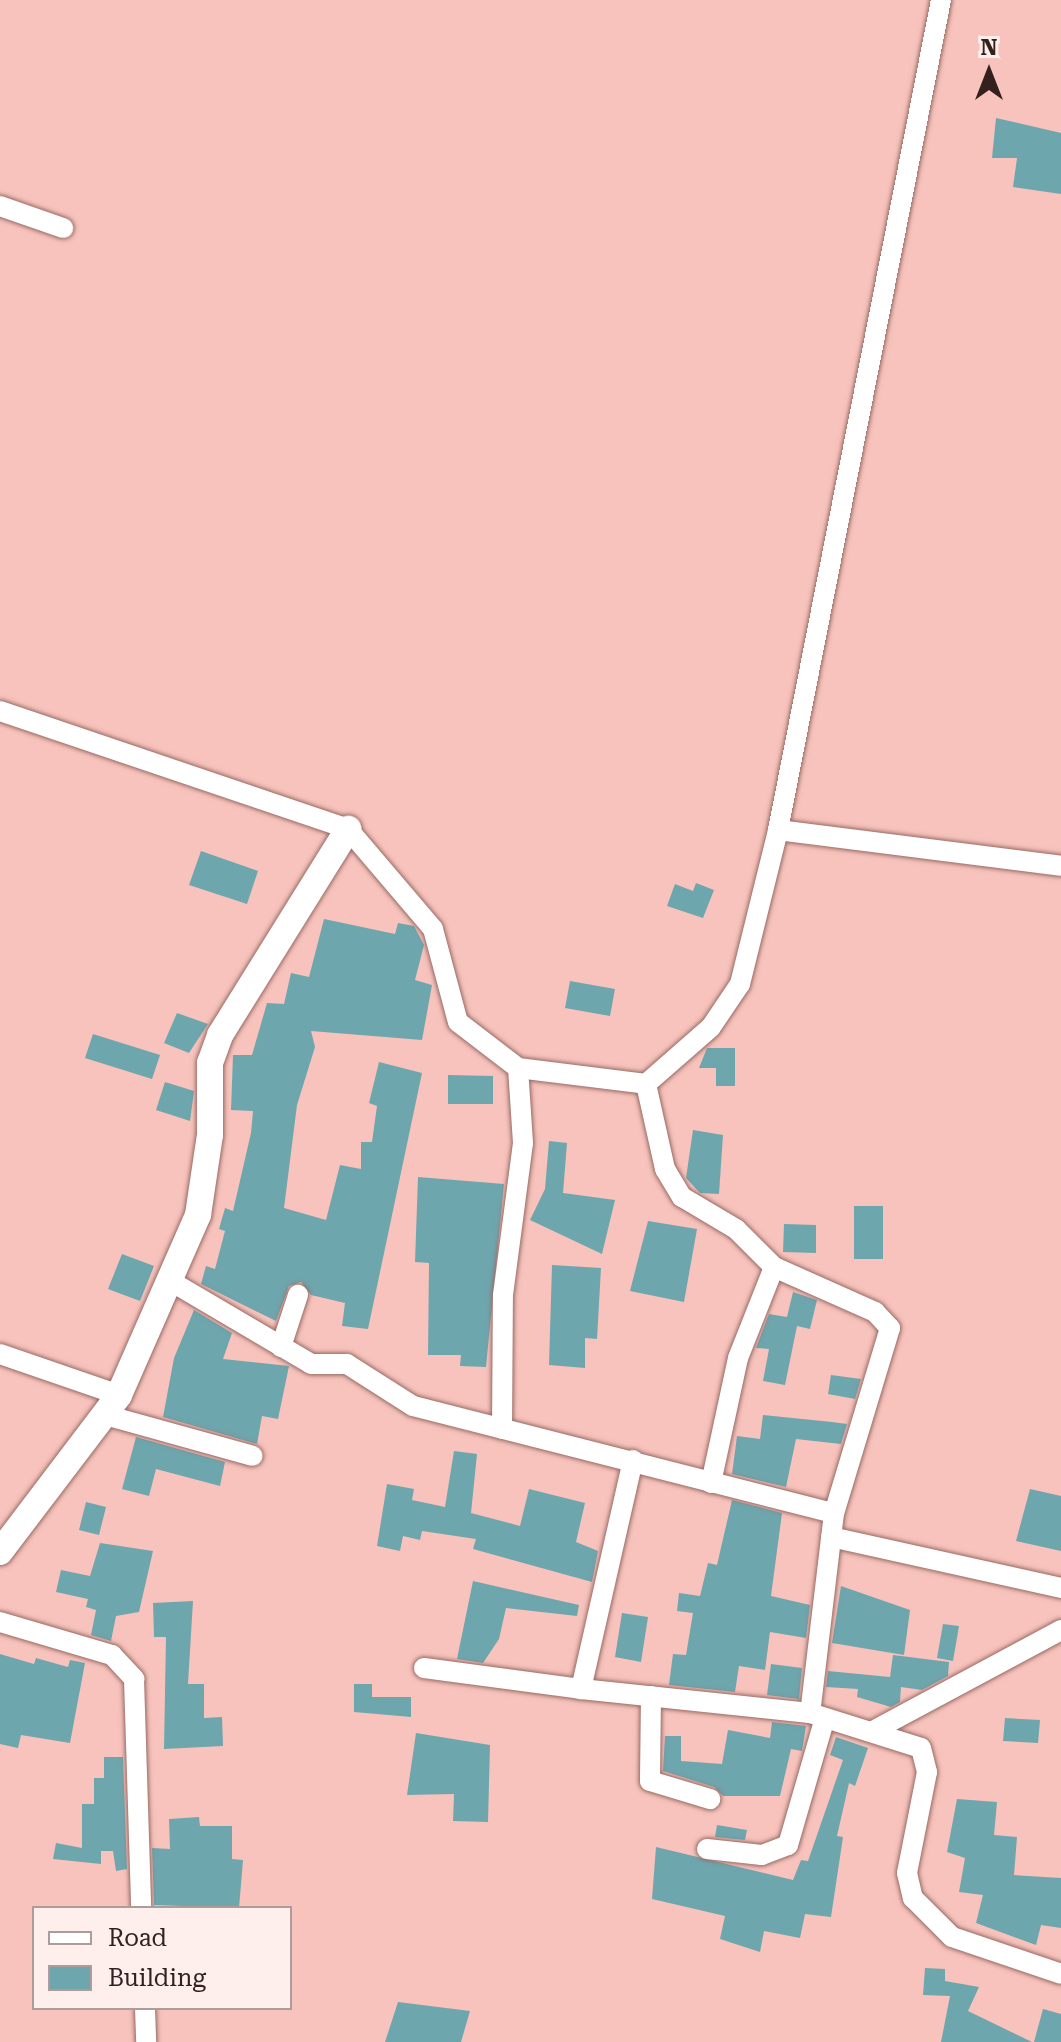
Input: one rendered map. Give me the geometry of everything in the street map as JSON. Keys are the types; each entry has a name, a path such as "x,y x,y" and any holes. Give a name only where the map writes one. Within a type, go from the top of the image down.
{"street":[{"path":"646,1084 734,997 778,830 941,0"},
{"path":"0,206 63,228"},
{"path":"0,711 348,829 433,929 458,1022 518,1068 646,1084"},
{"path":"0,1552 114,1405 172,1282 206,1180 215,1049 348,829"},
{"path":"778,830 1061,866"},
{"path":"502,1429 503,1295 523,1143 518,1068"},
{"path":"646,1084 674,1189 736,1229 774,1267 875,1312 890,1328 834,1513 817,1716 788,1845 762,1855 707,1849"},
{"path":"711,1483 738,1358 774,1267"},
{"path":"172,1282 311,1364 347,1364 413,1406 834,1513"},
{"path":"281,1347 298,1295"},
{"path":"0,1354 114,1405 253,1456"},
{"path":"581,1689 633,1460"},
{"path":"831,1537 1061,1588"},
{"path":"0,1622 112,1655 134,1679 141,1906"},
{"path":"871,1732 1061,1630"},
{"path":"424,1668 817,1716 871,1732 925,1755 907,1873 913,1898 952,1937 1061,1974"},
{"path":"651,1696 650,1781 710,1799"},
{"path":"145,2010 146,2042"}],"building":[{"path":"996,118 1061,133 1061,194 1013,187 1017,158 992,158"},
{"path":"201,851 258,871 247,904 189,885"},
{"path":"696,883 714,890 703,918 667,906 675,884 693,891"},
{"path":"324,919 395,934 398,923 414,926 424,945 415,980 432,985 422,1040 311,1031 315,1047 297,1105 284,1208 326,1220 340,1165 361,1169 361,1142 372,1142 377,1106 369,1103 379,1062 422,1073 368,1329 342,1326 345,1303 311,1295 301,1282 289,1286 276,1321 201,1284 206,1266 215,1269 225,1231 219,1229 225,1208 233,1211 251,1133 253,1111 231,1110 233,1055 252,1055 267,1003 284,1004 291,973 309,977"},
{"path":"570,981 615,989 610,1016 565,1008"},
{"path":"177,1013 208,1024 189,1053 164,1043"},
{"path":"93,1034 160,1055 152,1079 85,1058"},
{"path":"707,1048 735,1048 735,1086 716,1086 716,1068 699,1068"},
{"path":"448,1075 493,1076 493,1104 448,1104"},
{"path":"165,1082 194,1091 190,1121 156,1110"},
{"path":"693,1130 723,1135 719,1194 700,1193 686,1178"},
{"path":"549,1141 567,1143 563,1193 615,1200 602,1254 530,1220 545,1189"},
{"path":"418,1177 504,1184 486,1367 460,1366 461,1355 428,1355 429,1263 415,1262"},
{"path":"854,1206 883,1206 883,1259 854,1259"},
{"path":"648,1221 697,1229 684,1302 630,1291"},
{"path":"784,1224 816,1225 816,1253 783,1252"},
{"path":"122,1254 154,1266 140,1301 108,1289"},
{"path":"552,1265 601,1268 597,1339 585,1338 585,1368 549,1365"},
{"path":"793,1292 817,1300 810,1329 797,1326 785,1385 763,1381 769,1349 756,1348 769,1314 787,1317"},
{"path":"194,1310 232,1333 223,1359 289,1366 278,1419 262,1416 257,1444 163,1417 174,1358"},
{"path":"831,1375 861,1379 855,1399 828,1394"},
{"path":"763,1415 847,1424 841,1444 796,1439 786,1487 732,1474 737,1436 760,1439"},
{"path":"136,1437 225,1462 220,1486 156,1469 149,1496 122,1489"},
{"path":"454,1451 477,1454 471,1513 520,1526 529,1489 585,1503 576,1542 598,1551 592,1582 473,1549 476,1539 422,1531 420,1540 403,1536 400,1551 377,1546 387,1484 414,1489 412,1500 445,1507"},
{"path":"1030,1489 1061,1496 1061,1551 1016,1541"},
{"path":"732,1500 782,1513 771,1596 810,1605 806,1638 770,1632 765,1670 739,1666 735,1692 669,1685 673,1654 686,1655 693,1613 677,1611 679,1593 700,1596 708,1563 717,1565"},
{"path":"86,1502 106,1507 99,1535 79,1530"},
{"path":"100,1543 153,1551 139,1612 116,1616 111,1641 91,1635 96,1610 86,1607 88,1599 56,1592 61,1570 90,1576"},
{"path":"473,1581 579,1605 577,1616 506,1608 499,1639 483,1663 457,1659"},
{"path":"841,1586 910,1610 904,1655 832,1643"},
{"path":"193,1601 188,1684 204,1684 204,1718 222,1717 223,1746 164,1749 166,1637 154,1637 153,1603"},
{"path":"622,1613 648,1617 641,1662 615,1657"},
{"path":"943,1624 959,1626 953,1661 937,1658"},
{"path":"0,1654 34,1664 36,1658 68,1667 70,1660 85,1663 70,1743 21,1735 18,1748 0,1744"},
{"path":"893,1655 949,1662 948,1676 922,1690 901,1687 900,1702 891,1707 857,1697 858,1689 826,1687 828,1671 890,1677"},
{"path":"771,1664 802,1668 799,1699 767,1695"},
{"path":"354,1684 372,1684 372,1697 411,1697 411,1717 354,1712"},
{"path":"1005,1718 1040,1720 1038,1743 1003,1741"},
{"path":"772,1722 806,1726 802,1751 791,1749 780,1796 723,1796 714,1787 663,1771 665,1736 681,1736 681,1761 722,1764 728,1730 770,1738"},
{"path":"416,1733 490,1745 488,1822 453,1821 454,1794 407,1795"},
{"path":"836,1737 868,1748 855,1786 849,1783 837,1836 843,1837 831,1917 805,1914 800,1938 764,1931 760,1952 720,1939 725,1916 652,1899 656,1847 793,1880 801,1860 808,1861 843,1760 830,1755"},
{"path":"104,1757 123,1757 127,1869 116,1871 113,1851 101,1851 101,1864 53,1859 56,1843 82,1848 82,1804 94,1804 94,1778 104,1778"},
{"path":"957,1799 997,1802 994,1835 1017,1837 1014,1875 1061,1878 1061,1928 1041,1925 1036,1945 976,1923 983,1895 959,1892 965,1858 947,1852"},
{"path":"199,1817 200,1826 232,1826 232,1859 243,1860 239,1906 154,1905 152,1848 170,1849 169,1819"},
{"path":"717,1825 747,1830 745,1840 715,1837"},
{"path":"925,1968 945,1969 945,1981 979,1987 968,2011 1032,2042 941,2042 950,1996 923,1995"},
{"path":"398,2002 470,2011 461,2042 385,2042"},
{"path":"1043,2009 1061,2014 1061,2042 1034,2042"}]}
